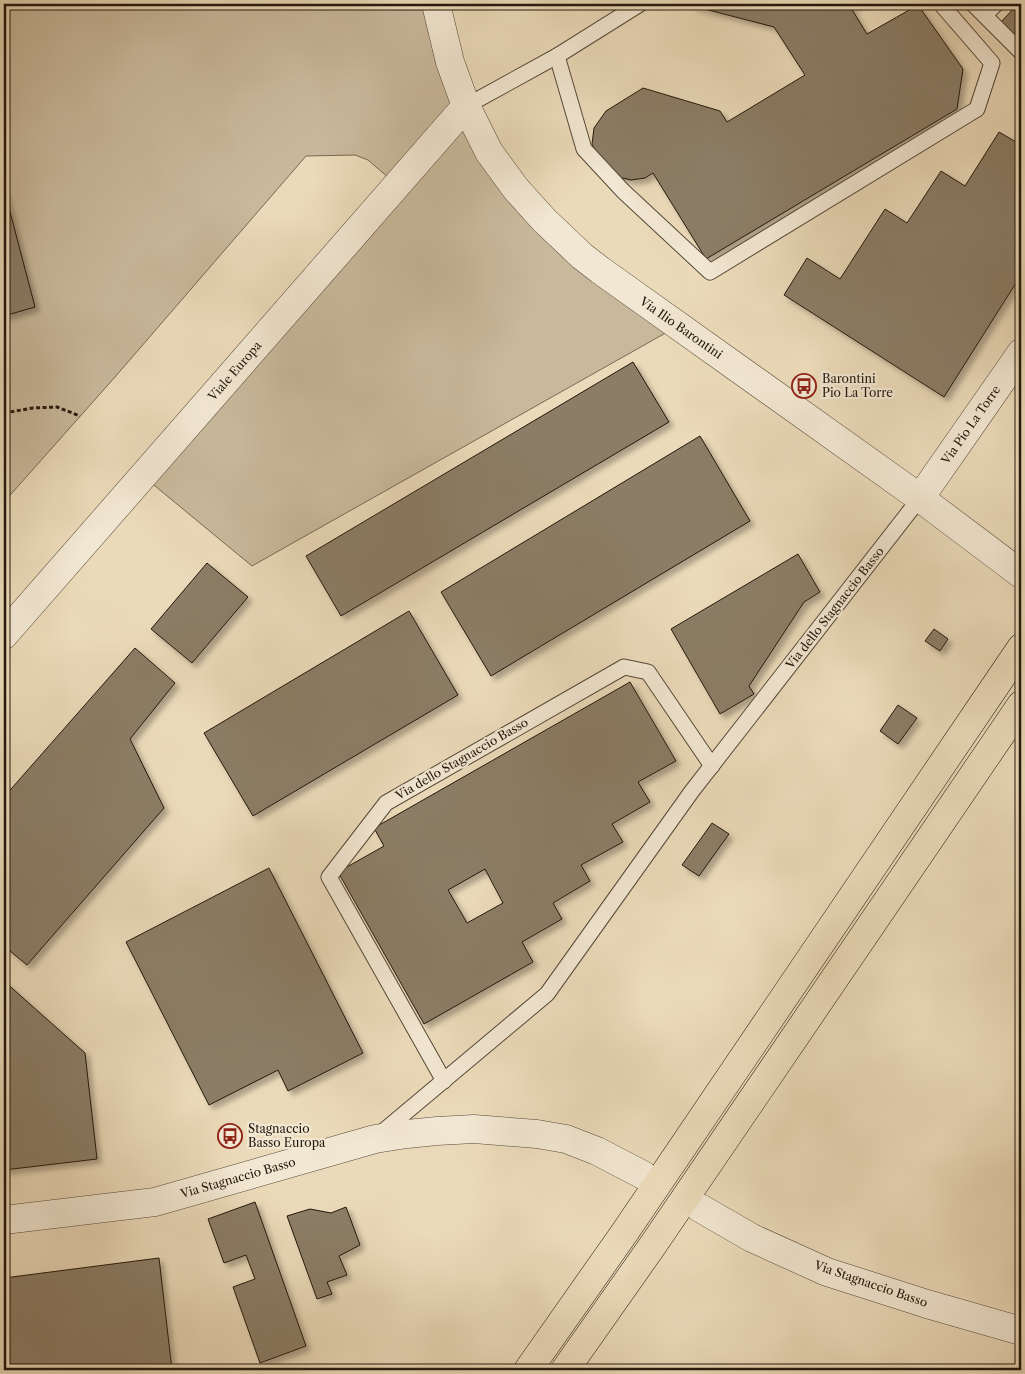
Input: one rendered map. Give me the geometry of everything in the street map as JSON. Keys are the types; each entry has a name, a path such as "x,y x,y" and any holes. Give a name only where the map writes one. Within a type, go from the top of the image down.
{"highway":[{"path":"528,1370 630,1224 1021,648"},
{"path":"566,1370 1021,705"}],"street":[{"name":"Via Ilio Barontini","path":"436,4 450,62 466,106 489,152 516,189 544,220 582,256 600,270 920,498 1021,574"},
{"name":"Viale Europa","path":"4,636 466,106"},
{"name":"Via Pio La Torre","path":"920,498 1021,353"},
{"name":"Via Stagnaccio Basso","path":"4,1220 155,1202 375,1139 437,1130 474,1129 537,1134 566,1139 597,1151 642,1175"},
{"name":"Via Stagnaccio Basso","path":"700,1208 752,1238 827,1272 927,1304 1021,1331"}],"lane":[{"path":"466,106 557,56 640,4"},
{"path":"557,56 584,149 623,191 710,272 977,109 992,63 941,4"},
{"path":"973,4 1021,52"},
{"path":"985,16 996,4"},
{"name":"Via dello Stagnaccio Basso","path":"375,1139 547,994 692,792 920,498"},
{"name":"Via dello Stagnaccio Basso","path":"444,1081 329,877 386,802 624,667 648,672 712,766"}],"path":[{"path":"4,413 33,408 57,407 80,416"}],"shaded area":[{"path":"4,4 436,4 489,152 678,326 252,566 143,476 397,185 368,160 355,155 306,156 4,502"}],"building":[{"path":"691,4 859,4 851,8 867,34 918,5 963,69 957,109 706,259 653,173 645,178 631,180 614,176 600,162 592,144 594,128 606,111 643,88 720,111 727,122 805,75 774,27"},
{"path":"1018,4 1021,4 1021,46 999,24"},
{"path":"999,132 1021,145 1021,275 944,397 784,295 807,258 840,279 885,209 907,223 941,171 965,186"},
{"path":"4,189 35,307 4,316"},
{"path":"633,362 669,422 341,616 306,556"},
{"path":"700,436 750,521 491,676 441,592"},
{"path":"798,554 820,592 804,602 749,686 754,694 720,714 671,629"},
{"path":"207,563 248,597 192,663 151,629"},
{"path":"409,611 458,695 253,816 204,733"},
{"path":"934,629 948,639 940,651 925,641"},
{"path":"135,648 175,683 130,739 164,808 27,965 4,946 4,797"},
{"path":"630,682 676,761 638,782 650,802 612,824 623,842 581,865 590,881 553,903 562,919 522,942 533,962 424,1024 338,872 384,846 374,828","holes":["485,869 503,903 467,923 448,890"]},
{"path":"898,705 917,718 898,744 880,731"},
{"path":"712,823 729,834 699,876 682,865"},
{"path":"269,868 363,1053 288,1091 278,1070 209,1105 126,942"},
{"path":"4,981 85,1053 97,1159 4,1170"},
{"path":"255,1202 306,1346 260,1363 233,1287 255,1279 246,1255 224,1263 208,1219"},
{"path":"346,1207 360,1245 339,1256 347,1275 327,1282 332,1294 317,1299 287,1216 310,1209 331,1213"},
{"path":"159,1258 172,1370 4,1370 4,1278"}],"place":[{"name":"Barontini Pio La Torre","path":"804,386"},
{"name":"Stagnaccio Basso Europa","path":"230,1136"}]}
